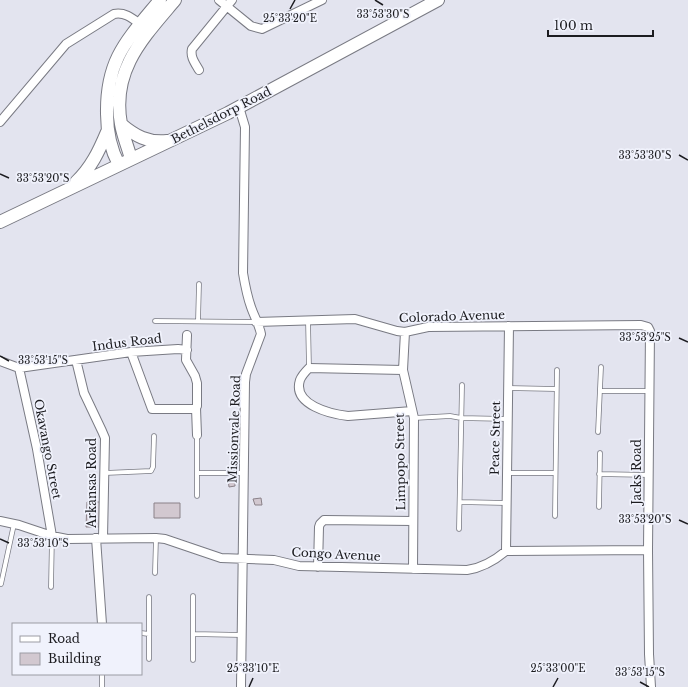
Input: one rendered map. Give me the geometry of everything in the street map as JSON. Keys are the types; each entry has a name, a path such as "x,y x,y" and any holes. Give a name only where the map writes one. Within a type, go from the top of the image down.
{"main road":[{"path":"119,165 110,146 107,132 106,101 112,70 123,46 160,0"},
{"path":"131,159 121,124 119,98 124,72 128,61 142,39 175,0"},
{"name":"Bethelsdorp Road","path":"0,222 239,107 438,0"},
{"path":"121,124 140,138 155,141 170,141"},
{"path":"66,191 92,165 107,132"}],"street":[{"path":"219,0 229,3 251,26 262,29 322,0"},
{"path":"198,70 192,57 192,49 229,3"},
{"path":"0,122 61,50 73,39 114,14 126,14 140,24"},
{"name":"Missionvale Road","path":"239,107 245,127 243,273 246,291 261,334 246,374 245,382 241,687"},
{"name":"Colorado Avenue","path":"256,322 355,319 390,330 405,332 428,327 509,326 641,325 649,329"},
{"name":"Peace Street","path":"506,551 509,326"},
{"name":"Jacks Road","path":"649,329 648,550 649,654 651,687"},
{"name":"Limpopo Street","path":"405,332 403,370 413,415 413,569"},
{"path":"187,335 186,360 196,376 197,383 197,435"},
{"name":"Indus Road","path":"0,361 19,368 131,352 178,348 187,350"},
{"path":"131,352 152,409 193,410 196,408"},
{"name":"Arkansas Road","path":"76,360 84,393 105,438 105,473 100,538 102,623"},
{"name":"Okavango Street","path":"19,368 37,449 52,536"},
{"path":"403,370 309,368 301,378 300,393 308,402 323,411 332,414 348,416 413,415"},
{"path":"318,567 319,527 324,520 413,521"},
{"name":"Congo Avenue","path":"0,521 14,523 52,536 67,539 156,538 174,541 212,556 243,560 274,560 293,566 467,570 475,569 487,564 506,551"},
{"path":"506,551 648,550"}],"lane":[{"path":"198,321 199,284"},
{"path":"308,320 309,368"},
{"path":"155,321 256,322"},
{"path":"598,432 601,367"},
{"path":"555,516 557,370"},
{"path":"459,529 462,385"},
{"path":"508,388 556,389"},
{"path":"601,391 649,391"},
{"path":"413,415 507,419"},
{"path":"197,435 197,496"},
{"path":"105,473 152,471 154,436"},
{"path":"599,507 600,453"},
{"path":"507,473 555,472"},
{"path":"198,474 243,473"},
{"path":"599,474 649,475"},
{"path":"460,502 506,503"},
{"path":"1,584 14,523"},
{"path":"51,587 52,536"},
{"path":"155,573 156,538"},
{"path":"193,596 193,660"},
{"path":"149,597 149,659"},
{"path":"142,633 149,634"},
{"path":"194,634 242,635"},
{"path":"102,675 102,687"}],"building":[{"path":"228,479 235,479 235,486 229,487"},
{"path":"261,498 262,505 255,505 253,499"},
{"path":"87,502 100,502 99,527 86,527"},
{"path":"154,503 180,503 180,518 154,518"}]}
